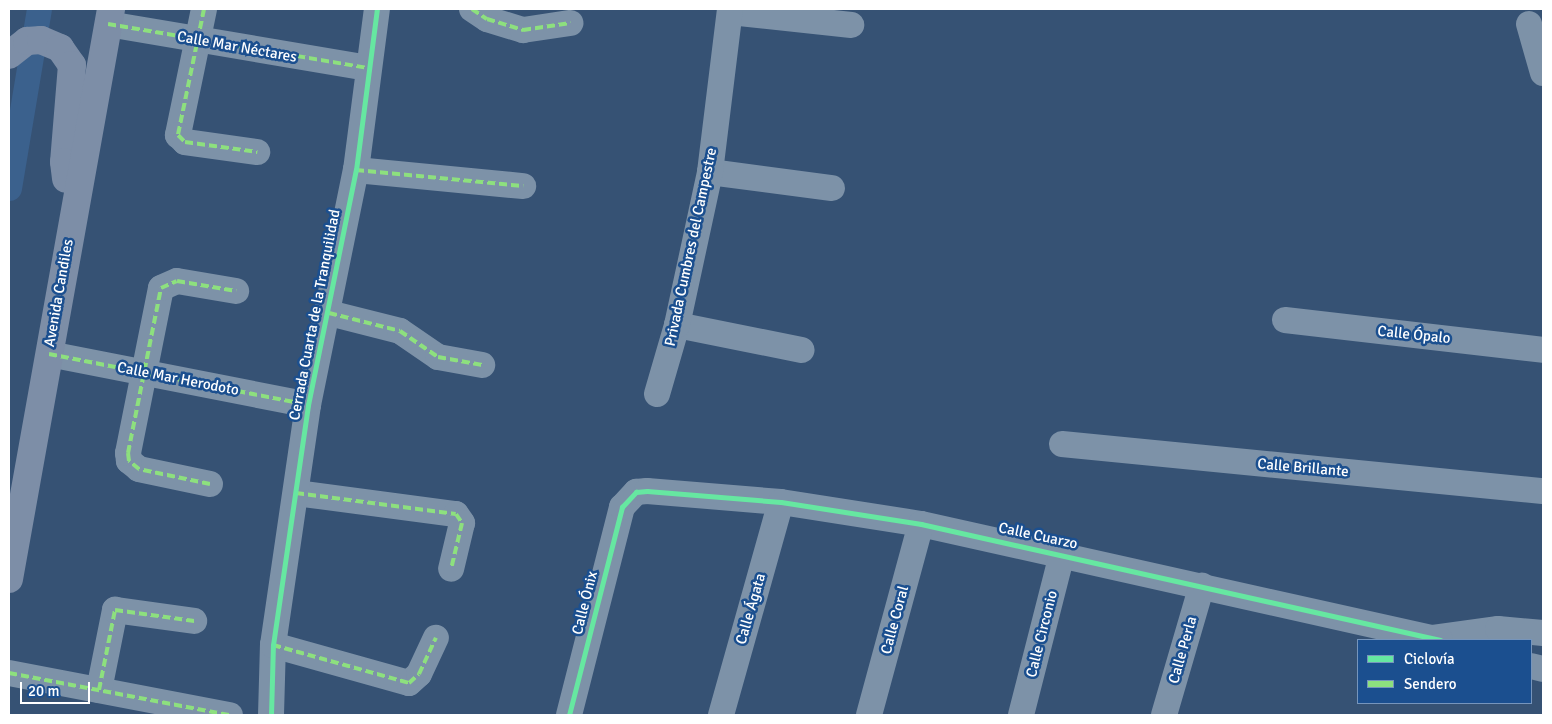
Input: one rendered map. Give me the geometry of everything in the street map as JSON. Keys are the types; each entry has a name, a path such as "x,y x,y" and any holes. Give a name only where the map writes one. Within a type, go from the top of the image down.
{"main road":[{"name":"Avenida Candiles","path":"9,579 75,195 109,16"},
{"path":"9,55 33,41 60,48 74,71 64,169 75,195"}],"street":[{"path":"204,9 199,42 178,135 185,142 257,152"},
{"name":"Cerrada Cuarta de la Tranquilidad","path":"270,715 273,646 308,405 329,313 356,170 367,68 377,9"},
{"path":"472,9 487,18 523,30 570,23"},
{"path":"730,10 851,24"},
{"name":"Privada Cumbres del Campestre","path":"657,394 677,325 710,172 730,10"},
{"name":"Calle Mar Néctares","path":"109,16 199,42 367,68"},
{"path":"1529,24 1543,73"},
{"path":"356,170 523,186"},
{"path":"710,172 832,188"},
{"path":"210,484 139,469 129,461 142,370 160,288 177,281 236,291"},
{"path":"329,313 400,331 438,357 482,366"},
{"name":"Calle Ópalo","path":"1285,320 1543,350"},
{"path":"677,325 802,350"},
{"name":"Calle Mar Herodoto","path":"49,354 142,370 308,405"},
{"name":"Calle Brillante","path":"1062,444 1543,491"},
{"name":"Calle Cuarzo","path":"628,498 647,491 781,502 921,524 1202,585 1437,639 1498,629 1543,633"},
{"path":"296,492 456,514 462,523 451,569"},
{"name":"Calle Ónix","path":"569,715 628,498"},
{"name":"Calle Ágata","path":"721,715 781,502"},
{"name":"Calle Coral","path":"869,715 921,524"},
{"name":"Calle Circonio","path":"1021,715 1062,554"},
{"name":"Calle Perla","path":"1164,715 1202,585"},
{"path":"98,690 115,610 194,621"},
{"path":"273,646 405,683 413,680 436,638"},
{"path":"9,673 230,715"}],"waterway":[{"path":"9,188 39,9"}],"marked path":[{"path":"204,9 178,135 185,142 257,152"},
{"path":"472,9 487,19 523,30 570,23"},
{"path":"108,24 367,68"},
{"path":"356,170 523,186"},
{"path":"210,484 139,469 129,461 128,453 161,288 177,281 236,291"},
{"path":"329,313 400,331 438,357 482,365"},
{"path":"49,354 308,405"},
{"path":"296,493 456,514 462,523 451,569"},
{"path":"99,690 115,610 194,621"},
{"path":"273,645 409,683 419,674 436,638"},
{"path":"9,673 230,715"}],"cycle path":[{"path":"271,715 273,645 308,405 356,170 377,9"},
{"path":"569,715 622,507 636,492 647,491 781,502 921,524 1436,639"}]}
